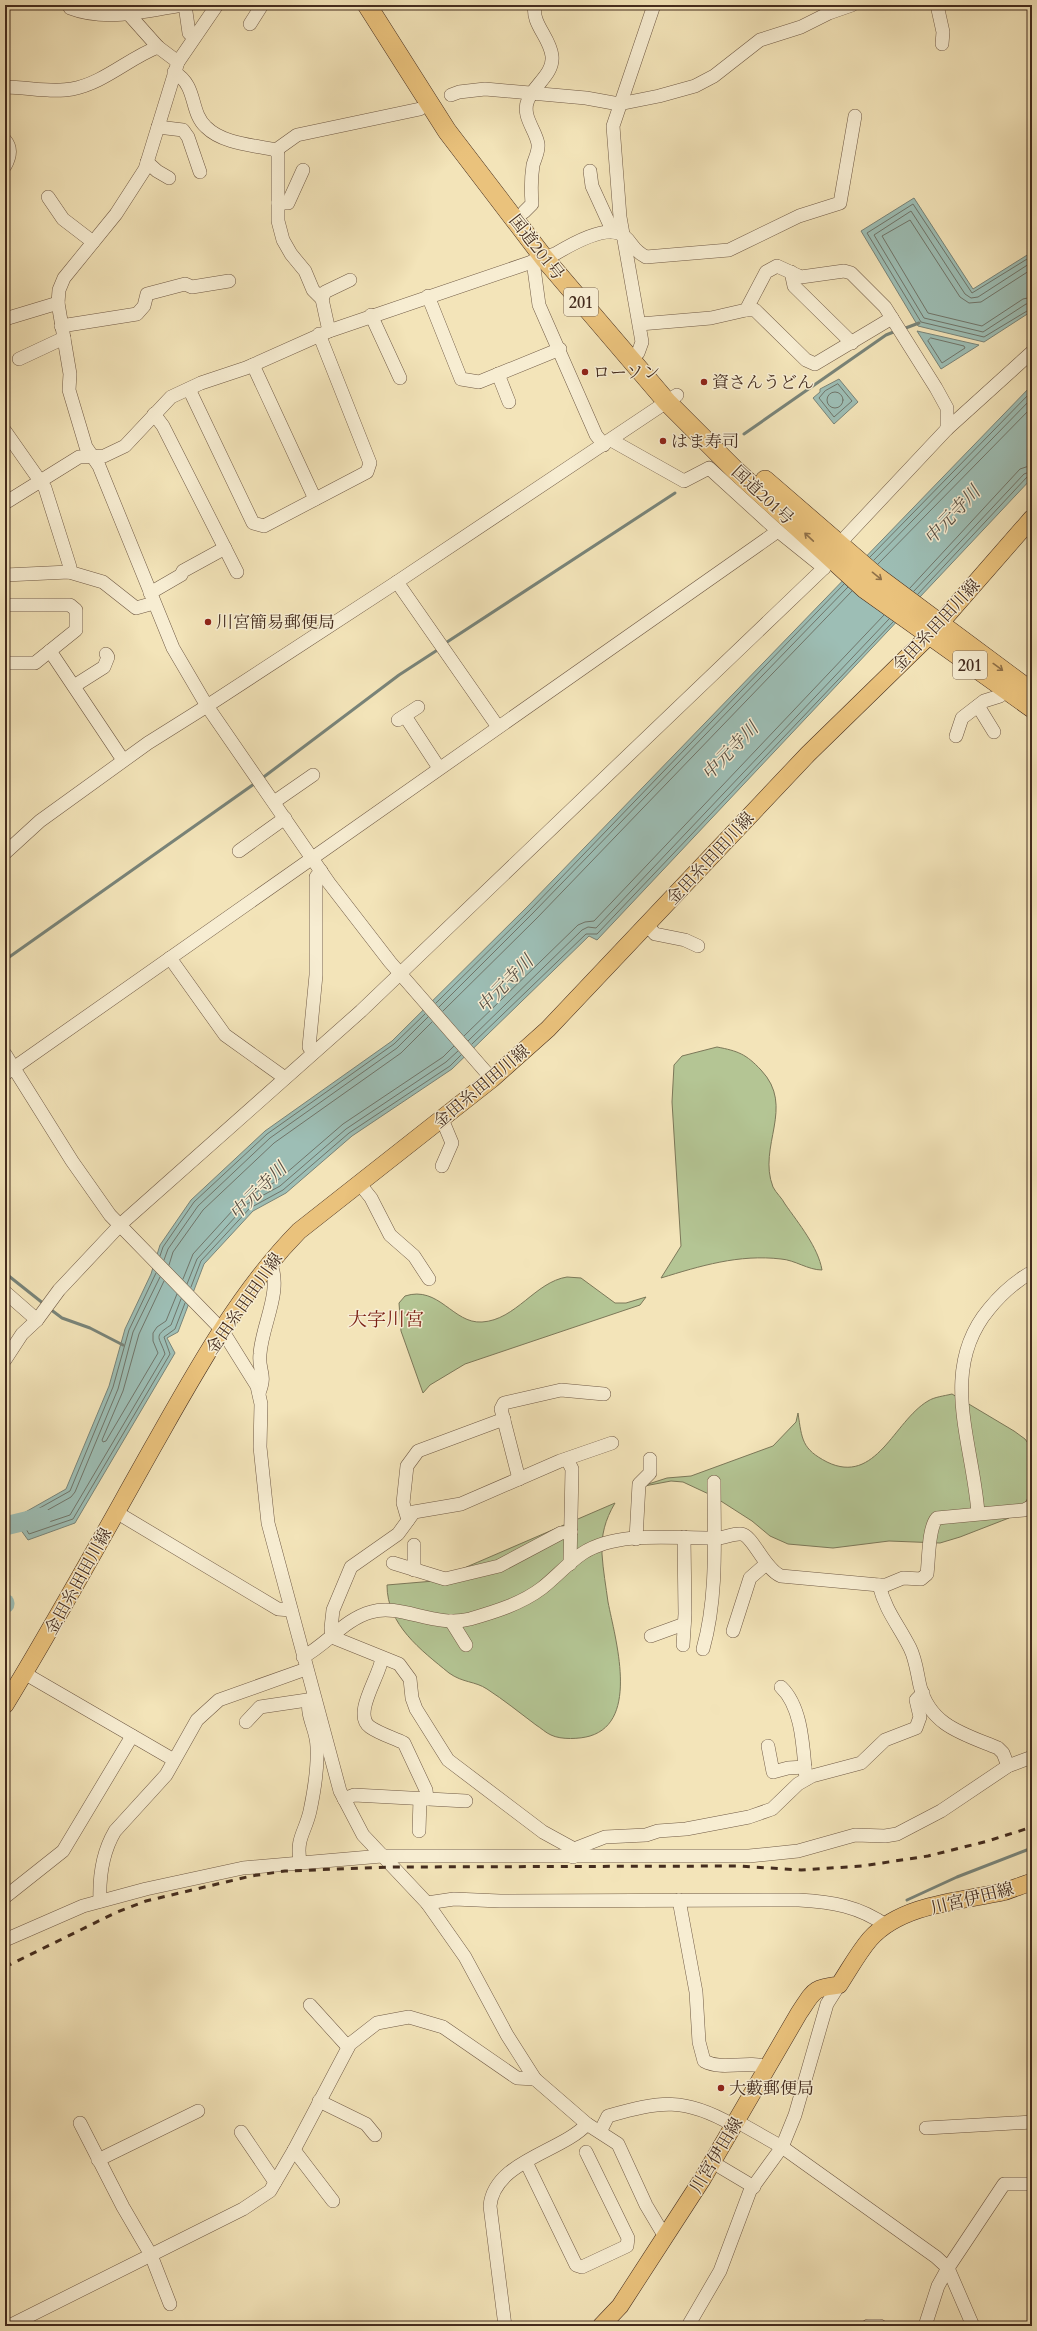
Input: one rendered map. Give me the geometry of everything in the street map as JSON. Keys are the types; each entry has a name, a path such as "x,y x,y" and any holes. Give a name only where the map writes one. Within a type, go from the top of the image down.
{"highway":[{"name":"国道201号","path":"367,5 447,131 544,258 736,470 835,556 876,576 915,615 1005,689 1032,708"},
{"name":"国道201号","path":"379,5 407,52 458,126 524,212 544,258 638,353 672,399"},
{"name":"国道201号","path":"934,630 1032,692"}],"main road":[{"name":"金田糸田田川線","path":"5,1705 116,1512 219,1327 270,1262 299,1231 442,1119 488,1073 548,1029 808,754 934,630 1032,518"},
{"name":"川宮伊田線","path":"601,2326 620,2306 665,2237 712,2162 767,2067 814,1991 821,1987 839,1985 870,1939 886,1926 908,1915 944,1901 1004,1891 1032,1882"}],"street":[{"path":"70,8 86,14 125,9 184,5 189,33 193,37"},
{"path":"217,5 193,37 176,67 147,162 116,214 64,278 59,290 58,303 70,374 69,390 86,447 99,466 173,648 207,706 321,871 403,976 488,1073"},
{"path":"524,212 532,204 531,183 538,149 538,142 527,117 527,101 551,67 552,57 549,44 537,23 534,11 535,5"},
{"path":"638,353 642,342 640,324 618,234 613,126 619,104 654,5"},
{"path":"451,95 459,92 485,89 586,98 619,104 659,96 695,86 714,76 760,40 801,27 829,13 852,5"},
{"path":"937,5 943,32 942,44"},
{"path":"250,24 265,6"},
{"path":"125,9 184,78 200,119 206,128 226,139 276,150 297,135 420,109"},
{"path":"5,87 53,91 74,89 96,80 158,47"},
{"path":"590,171 592,186 618,234 634,251 646,256 729,250 799,216 840,203 855,116"},
{"path":"158,127 183,130 188,137 200,172"},
{"path":"5,140 9,145 10,158 5,166"},
{"path":"276,150 278,155 278,221 283,240 291,254 305,271 313,290 322,299"},
{"path":"147,162 157,171 169,178"},
{"path":"278,203 288,203 303,170"},
{"path":"48,197 64,218 93,242"},
{"path":"5,503 79,457 104,456 125,446 170,397 253,365 324,333 371,315 544,258 575,242 599,234 618,234"},
{"path":"544,258 539,305 560,349 596,435 684,481 709,468 778,532 835,556"},
{"path":"746,310 766,272 777,266 801,278 810,278 844,271 851,273 886,307 948,408 948,429"},
{"path":"791,272 794,286 852,343"},
{"path":"189,389 253,523 264,526 367,472 370,463 324,333 322,299 325,292 350,280"},
{"path":"19,359 62,332 137,314 144,306 147,294 185,284 192,287 229,281"},
{"path":"428,296 460,379 479,382 560,349"},
{"path":"5,318 58,303"},
{"path":"640,324 712,318 746,310 755,310 806,360 815,364 892,318"},
{"path":"371,315 400,378"},
{"path":"5,1360 22,1334 37,1320 59,1290 123,1227 285,1078 403,976 835,556 948,429 1032,352"},
{"path":"253,365 315,499"},
{"path":"498,374 510,402"},
{"path":"5,853 40,821 123,760 397,582 672,399"},
{"path":"154,414 163,426 238,572"},
{"path":"5,431 45,488 69,572"},
{"path":"9,1071 439,768 778,532"},
{"path":"5,575 69,572 103,582 136,608 152,598 181,575 183,571 225,548"},
{"path":"397,582 498,727"},
{"path":"5,605 70,605 76,610 76,630 35,663 5,663"},
{"path":"50,651 123,760"},
{"path":"74,686 104,667 108,657 106,654"},
{"path":"956,736 962,718 978,706 1000,696 1005,689"},
{"path":"978,706 994,732"},
{"path":"418,707 402,718 439,768"},
{"path":"274,802 313,776"},
{"path":"239,851 285,818"},
{"path":"313,1053 309,1047 316,975 316,877 321,871"},
{"path":"646,925 655,934 685,940 698,946"},
{"path":"170,958 225,1035 285,1078"},
{"path":"5,1054 9,1071 110,1215 219,1327 249,1372 259,1393 261,1404 260,1447 268,1523 305,1663 312,1699 340,1791 363,1835 427,1903 465,1957 507,2035 534,2079 587,2124 618,2144 646,2205 665,2237"},
{"path":"442,1119 452,1143 442,1166"},
{"path":"359,1184 371,1198 390,1235 414,1256 428,1279"},
{"path":"259,1393 264,1380 259,1355 274,1291 275,1273 270,1262"},
{"path":"978,1513 960,1390 962,1365 973,1330 984,1315 1014,1282 1032,1272"},
{"path":"5,1292 37,1320"},
{"path":"519,1479 501,1409 504,1403 561,1390 604,1394"},
{"path":"408,1520 403,1503 407,1466 418,1452 504,1419"},
{"path":"332,1637 331,1628 333,1610 351,1567 398,1534 414,1512 461,1504 567,1458 612,1443"},
{"path":"567,1458 572,1469 570,1564"},
{"path":"636,1539 639,1484 650,1473 650,1459"},
{"path":"703,1649 710,1622 714,1538 714,1482"},
{"path":"100,1901 99,1874 110,1839 115,1831 166,1775 197,1720 218,1700 305,1663 343,1628 371,1612 386,1610 432,1620 451,1621 468,1619 523,1600 541,1589 583,1553 598,1546 619,1540 636,1539 684,1537 714,1538 741,1534 748,1537 773,1573 781,1576 886,1585 904,1578 921,1579 928,1574 931,1532 933,1522 937,1518 978,1513 1024,1510 1031,1508"},
{"path":"116,1512 278,1609 291,1610"},
{"path":"393,1563 445,1579 488,1570 561,1533 571,1532"},
{"path":"683,1645 684,1537"},
{"path":"414,1545 414,1570"},
{"path":"732,1631 750,1578 766,1564"},
{"path":"879,1585 886,1608 912,1654 926,1701 941,1722 948,1727 998,1748 1003,1753 1008,1766"},
{"path":"451,1621 466,1645"},
{"path":"651,1636 684,1624"},
{"path":"332,1637 399,1664 410,1680 416,1709 448,1760 542,1832 573,1853"},
{"path":"382,1658 381,1667 363,1710 365,1721 369,1727 404,1743 426,1790 419,1832"},
{"path":"24,1672 174,1760"},
{"path":"573,1853 605,1837 646,1835 658,1831 686,1828 749,1817 772,1808 798,1784 805,1773 800,1738 801,1729 790,1695 781,1687"},
{"path":"768,1746 773,1772 788,1768 812,1776 862,1763 885,1740 916,1728 920,1716 916,1700 923,1692"},
{"path":"246,1722 260,1706 312,1699"},
{"path":"300,1861 297,1847 310,1813 317,1746 307,1709 312,1699"},
{"path":"5,1897 63,1851 132,1736"},
{"path":"5,1940 83,1906 100,1901 243,1868 300,1861 382,1856 573,1853 749,1856 798,1851 855,1835 884,1836 897,1834 941,1811 1008,1766 1032,1757"},
{"path":"344,1799 354,1795 466,1801"},
{"path":"427,1903 454,1899 500,1901 679,1900 832,1902 873,1916 886,1926"},
{"path":"679,1900 696,1992 699,2042 704,2061 713,2065 758,2064 767,2067"},
{"path":"688,2326 720,2271 754,2187 782,2147 795,2115 827,2004 839,1985"},
{"path":"310,2005 348,2047"},
{"path":"9,2326 243,2209 270,2191 294,2150 348,2047 378,2022 409,2017 443,2027 516,2078 534,2079"},
{"path":"319,2102 366,2124 375,2135"},
{"path":"600,2132 608,2116 645,2105 673,2103 713,2114 735,2123 782,2147 936,2257 948,2268 973,2326"},
{"path":"98,2160 198,2111"},
{"path":"926,2128 1032,2122"},
{"path":"80,2123 98,2160 151,2255 170,2304"},
{"path":"505,2326 490,2206 491,2195 500,2181 526,2162 554,2145 579,2134 587,2124"},
{"path":"241,2132 275,2182"},
{"path":"294,2150 333,2201"},
{"path":"526,2162 576,2264 582,2267 627,2246 628,2238 586,2152"},
{"path":"712,2162 754,2187"},
{"path":"925,2326 938,2286 948,2268 1004,2184 1032,2184"},
{"path":"868,2326 880,2326"}],"green space":[{"path":"717,1047 731,1050 751,1060 761,1070 771,1084 775,1098 776,1112 769,1157 769,1172 773,1187 812,1244 820,1261 822,1270 817,1270 786,1260 750,1258 705,1265 661,1278 681,1246 672,1102 674,1065 682,1056"},
{"path":"567,1277 581,1278 615,1303 626,1303 646,1297 640,1305 465,1364 430,1385 423,1393 401,1331 399,1303 405,1296 417,1294 427,1296 437,1300 463,1317 472,1321 482,1322 494,1320 505,1315 545,1286 556,1280"},
{"path":"952,1394 1025,1439 1032,1449 1032,1491 1025,1503 1009,1518 940,1543 889,1541 833,1548 788,1544 770,1536 752,1521 713,1496 683,1482 671,1481 639,1487 667,1478 691,1476 773,1446 796,1422 798,1413 802,1437 812,1453 827,1462 844,1467 859,1465 872,1459 916,1410 930,1400"},
{"path":"615,1503 604,1528 602,1554 608,1602 619,1656 620,1697 615,1714 605,1727 590,1736 581,1738 560,1738 545,1732 487,1689 459,1679 449,1673 417,1646 399,1624 389,1599 387,1585 434,1581"}],"water":[{"path":"914,198 973,289 1032,252 1032,311 984,342 918,326 861,231"},
{"path":"917,331 979,345 941,369"},
{"path":"839,379 858,402 834,424 813,398 820,392 820,389"},
{"path":"1032,385 1032,478 597,940 589,936 452,1069 352,1136 286,1193 253,1211 204,1264 178,1332 167,1338 175,1353 75,1523 28,1540 13,1519 66,1489 109,1386 125,1329 151,1274 160,1245 191,1200 265,1131 392,1041 527,907"}],"waterway":[{"path":"903,329 919,323"},
{"path":"744,434 886,335 896,331"},
{"path":"444,644 675,493"},
{"path":"261,779 399,675 439,649"},
{"path":"5,960 257,782"},
{"path":"5,1273 44,1304"},
{"path":"50,1309 62,1318 90,1328 123,1345"},
{"name":"中元寺川","path":"5,1526 42,1517"},
{"path":"907,1900 957,1877 1032,1848"}],"railway":[{"path":"5,1967 117,1912 146,1901 251,1876 285,1871 395,1867 738,1866 801,1870 862,1866 928,1856 988,1841 1032,1827"}],"place":[{"name":"ローソン","path":"585,372"},
{"name":"資さんうどん","path":"704,382"},
{"name":"はま寿司","path":"663,441"},
{"name":"川宮簡易郵便局","path":"208,622"},
{"name":"大藪郵便局","path":"721,2088"}],"district":[{"name":"大字川宮","path":"386,1319"}]}
